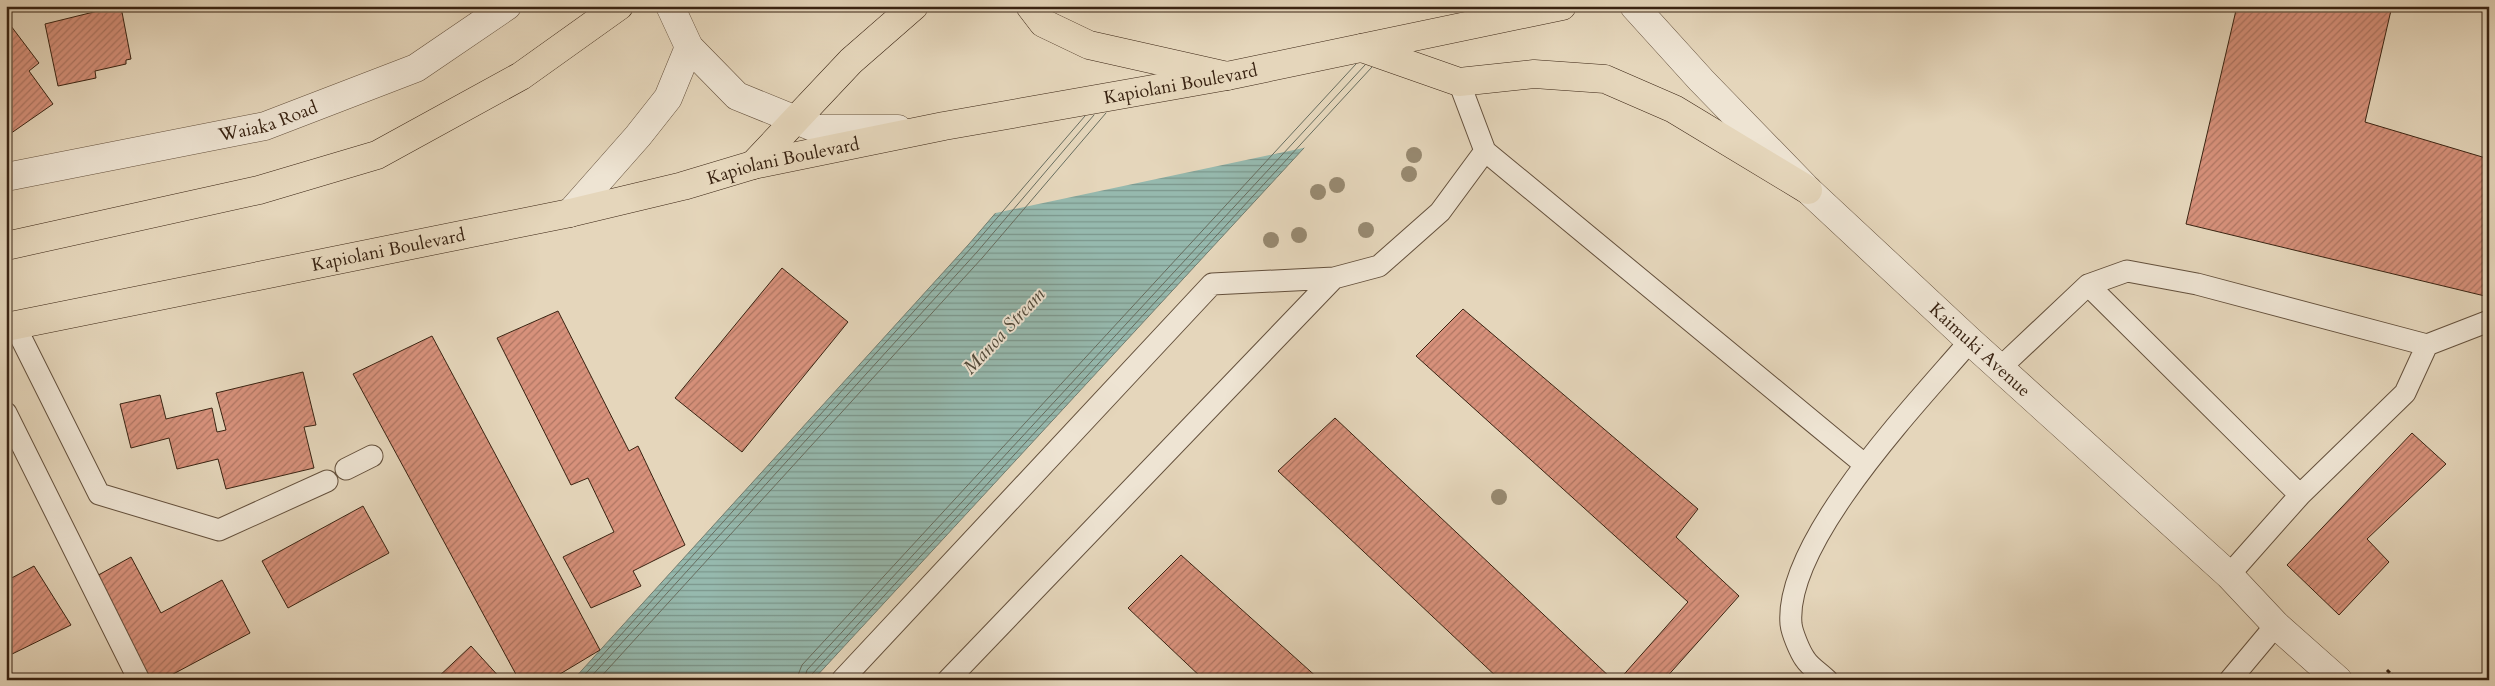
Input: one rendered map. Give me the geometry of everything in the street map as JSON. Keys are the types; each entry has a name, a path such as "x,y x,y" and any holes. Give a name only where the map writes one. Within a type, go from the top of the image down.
{"main road":[{"path":"6,246 259,190 377,155 521,76 619,6"},
{"path":"753,165 851,62 914,6"},
{"path":"1030,6 1043,24 1089,45 1227,76"},
{"name":"Kapiolani Boulevard","path":"11,326 570,214 683,186 753,165 932,128 1227,76 1562,6"},
{"path":"1362,48 1459,82 1534,74 1605,79 1674,109 1808,190"}],"street":[{"name":"Waiaka Road","path":"6,177 265,126 416,68 507,6"},
{"path":"670,6 689,46 737,96 818,129 932,128"},
{"name":"Kaimuki Avenue","path":"1634,6 1707,86 1808,190 1970,341 2229,575 2276,624 2338,680"},
{"path":"570,214 638,136 668,98 689,46"}],"lane":[{"path":"1459,82 1485,151 1864,464"},
{"path":"842,680 1212,284 1334,278 1378,266 1440,212 1485,151"},
{"path":"2000,368 2088,285 2127,271 2197,284 2427,345 2489,321"},
{"path":"948,680 1334,278"},
{"path":"2088,285 2300,495"},
{"path":"11,326 99,494 219,530 327,481"},
{"path":"1827,680 1805,659 1791,624 1795,589 1817,537 1864,464 1970,341"},
{"path":"2229,575 2300,495 2405,393 2427,345"},
{"path":"6,413 139,680"},
{"path":"346,469 372,456"},
{"path":"2230,680 2276,624"}],"path":[{"path":"2387,670 2397,680"}],"water":[{"name":"Manoa Stream","path":"1173,6 1435,6 813,680 573,680 969,244"}],"pier":[{"path":"1169,6 1437,6 1308,147 991,214"}],"building":[{"path":"2237,6 2392,6 2365,122 2489,159 2489,297 2186,224"},
{"path":"114,7 114,9 121,7 131,59 126,60 126,64 95,71 96,78 58,86 45,24"},
{"path":"11,26 39,63 29,71 53,104 7,136 6,29"},
{"path":"782,268 848,322 742,452 675,398"},
{"path":"1463,309 1698,509 1676,537 1739,596 1664,680 1619,680 1688,602 1416,356"},
{"path":"558,311 629,451 638,446 685,545 633,571 641,586 591,608 563,557 614,532 588,478 571,485 497,338"},
{"path":"432,336 600,650 550,680 519,680 353,374"},
{"path":"303,372 316,425 304,427 314,468 226,489 218,459 177,469 169,438 131,448 120,404 160,395 166,419 212,408 217,432 226,430 216,393"},
{"path":"1335,418 1613,680 1500,680 1278,471"},
{"path":"2412,433 2446,464 2367,539 2389,562 2339,615 2287,565"},
{"path":"363,506 389,553 288,608 262,561"},
{"path":"1181,555 1320,680 1204,680 1128,608"},
{"path":"131,557 161,613 222,580 250,633 162,680 148,680 93,578"},
{"path":"34,566 71,625 6,657 6,581"},
{"path":"471,646 502,680 435,680"}]}
